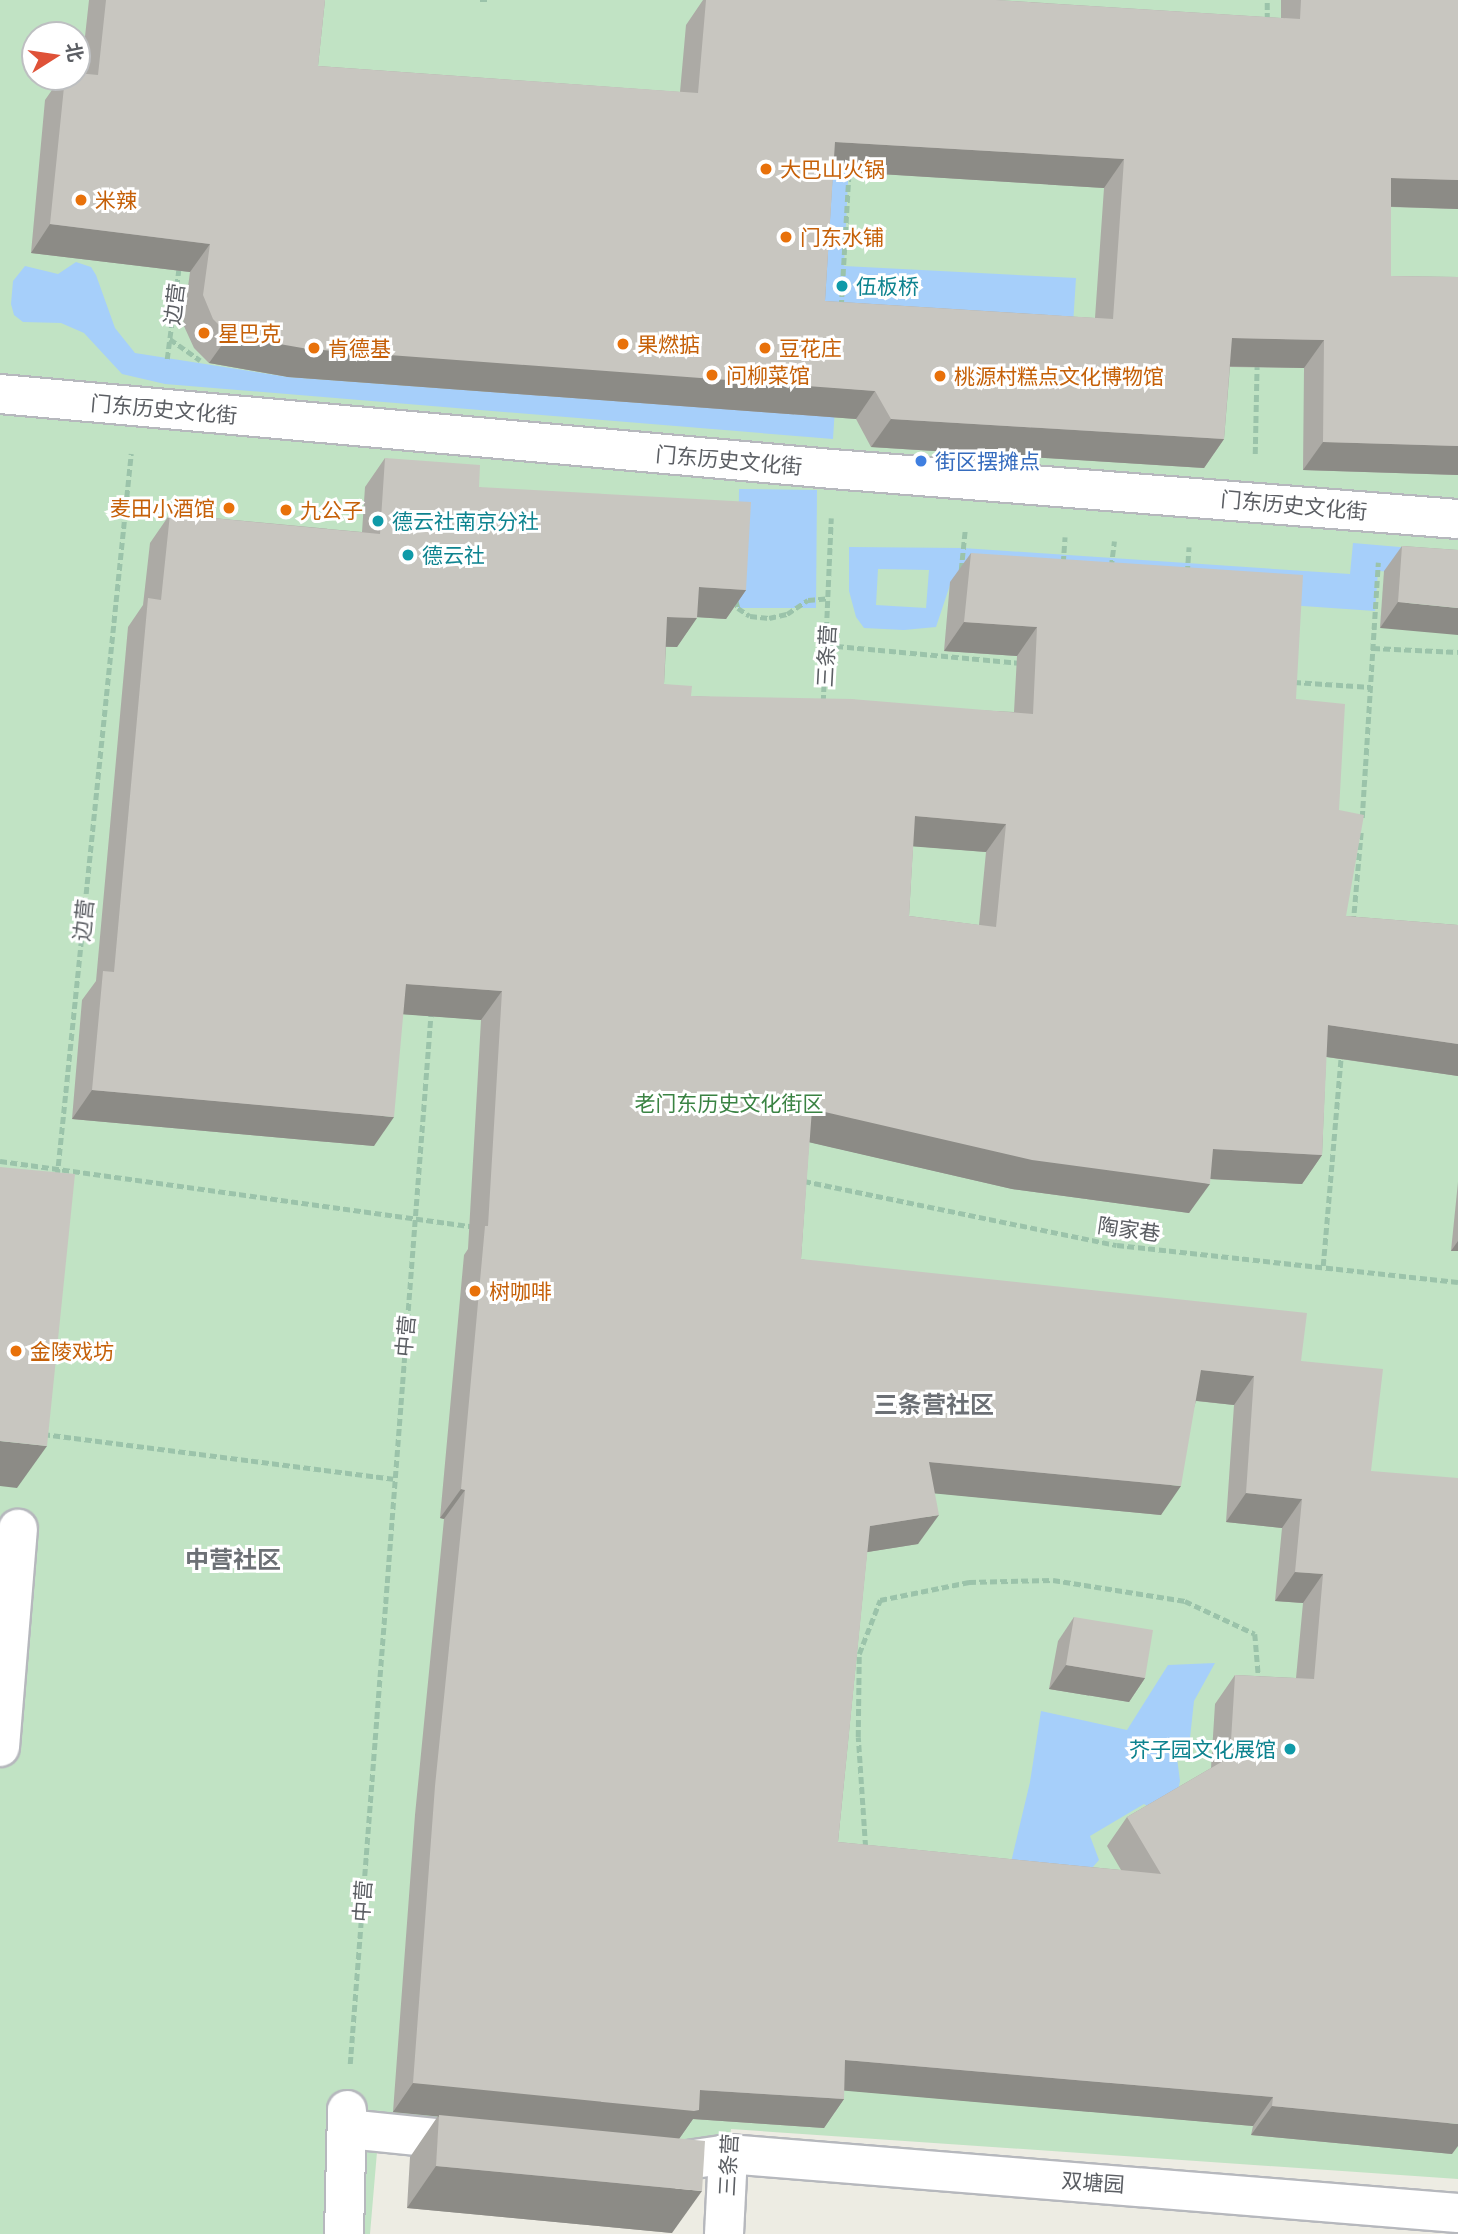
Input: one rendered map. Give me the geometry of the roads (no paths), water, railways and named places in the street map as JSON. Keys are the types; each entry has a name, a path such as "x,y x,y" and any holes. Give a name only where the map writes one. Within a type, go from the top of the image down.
{"street":[{"name":"门东历史文化街","path":"0,394 832,469 1458,519"},
{"path":"0,1747 18,1529"},
{"path":"344,2234 347,2120 513,2146"},
{"name":"双塘园","path":"609,2155 674,2162 728,2154 1458,2213"},
{"name":"三条营","path":"724,2234 728,2154"}],"water":[{"path":"816,160 849,161 844,266 1076,278 1073,325 841,311 833,439 165,384 122,374 84,333 61,323 23,322 14,315 11,304 13,281 25,266 58,274 76,262 91,267 115,328 135,353 288,377 671,405"},
{"path":"739,489 817,490 816,608 738,608"},
{"path":"1353,543 1458,552 1458,576 1378,571 1375,611 951,582 936,627 904,630 864,628 856,617 849,591 849,547 963,548 1350,574","holes":["878,569 929,570 926,608 876,605"]},
{"path":"1215,1663 1194,1701 1190,1738 1177,1758 1180,1781 1171,1822 1144,1804 1090,1836 1099,1860 1071,1892 1003,1896 1030,1782 1041,1711 1127,1730 1168,1665"}],"place":[{"name":"大巴山火锅","path":"766,169"},
{"name":"米辣","path":"81,200"},
{"name":"门东水铺","path":"786,237"},
{"name":"伍板桥","path":"842,286"},
{"name":"星巴克","path":"204,333"},
{"name":"果燃掂","path":"623,344"},
{"name":"肯德基","path":"314,348"},
{"name":"豆花庄","path":"765,348"},
{"name":"问柳菜馆","path":"712,375"},
{"name":"桃源村糕点文化博物馆","path":"940,376"},
{"name":"街区摆摊点","path":"921,461"},
{"name":"麦田小酒馆","path":"229,508"},
{"name":"九公子","path":"286,510"},
{"name":"德云社南京分社","path":"378,521"},
{"name":"德云社","path":"408,555"},
{"name":"树咖啡","path":"475,1291"},
{"name":"金陵戏坊","path":"16,1351"},
{"name":"芥子园文化展馆","path":"1290,1749"}],"district":[{"name":"三条营社区","path":"934,1405"},
{"name":"中营社区","path":"233,1560"}],"park label":[{"name":"老门东历史文化街区","path":"729,1103"}]}
